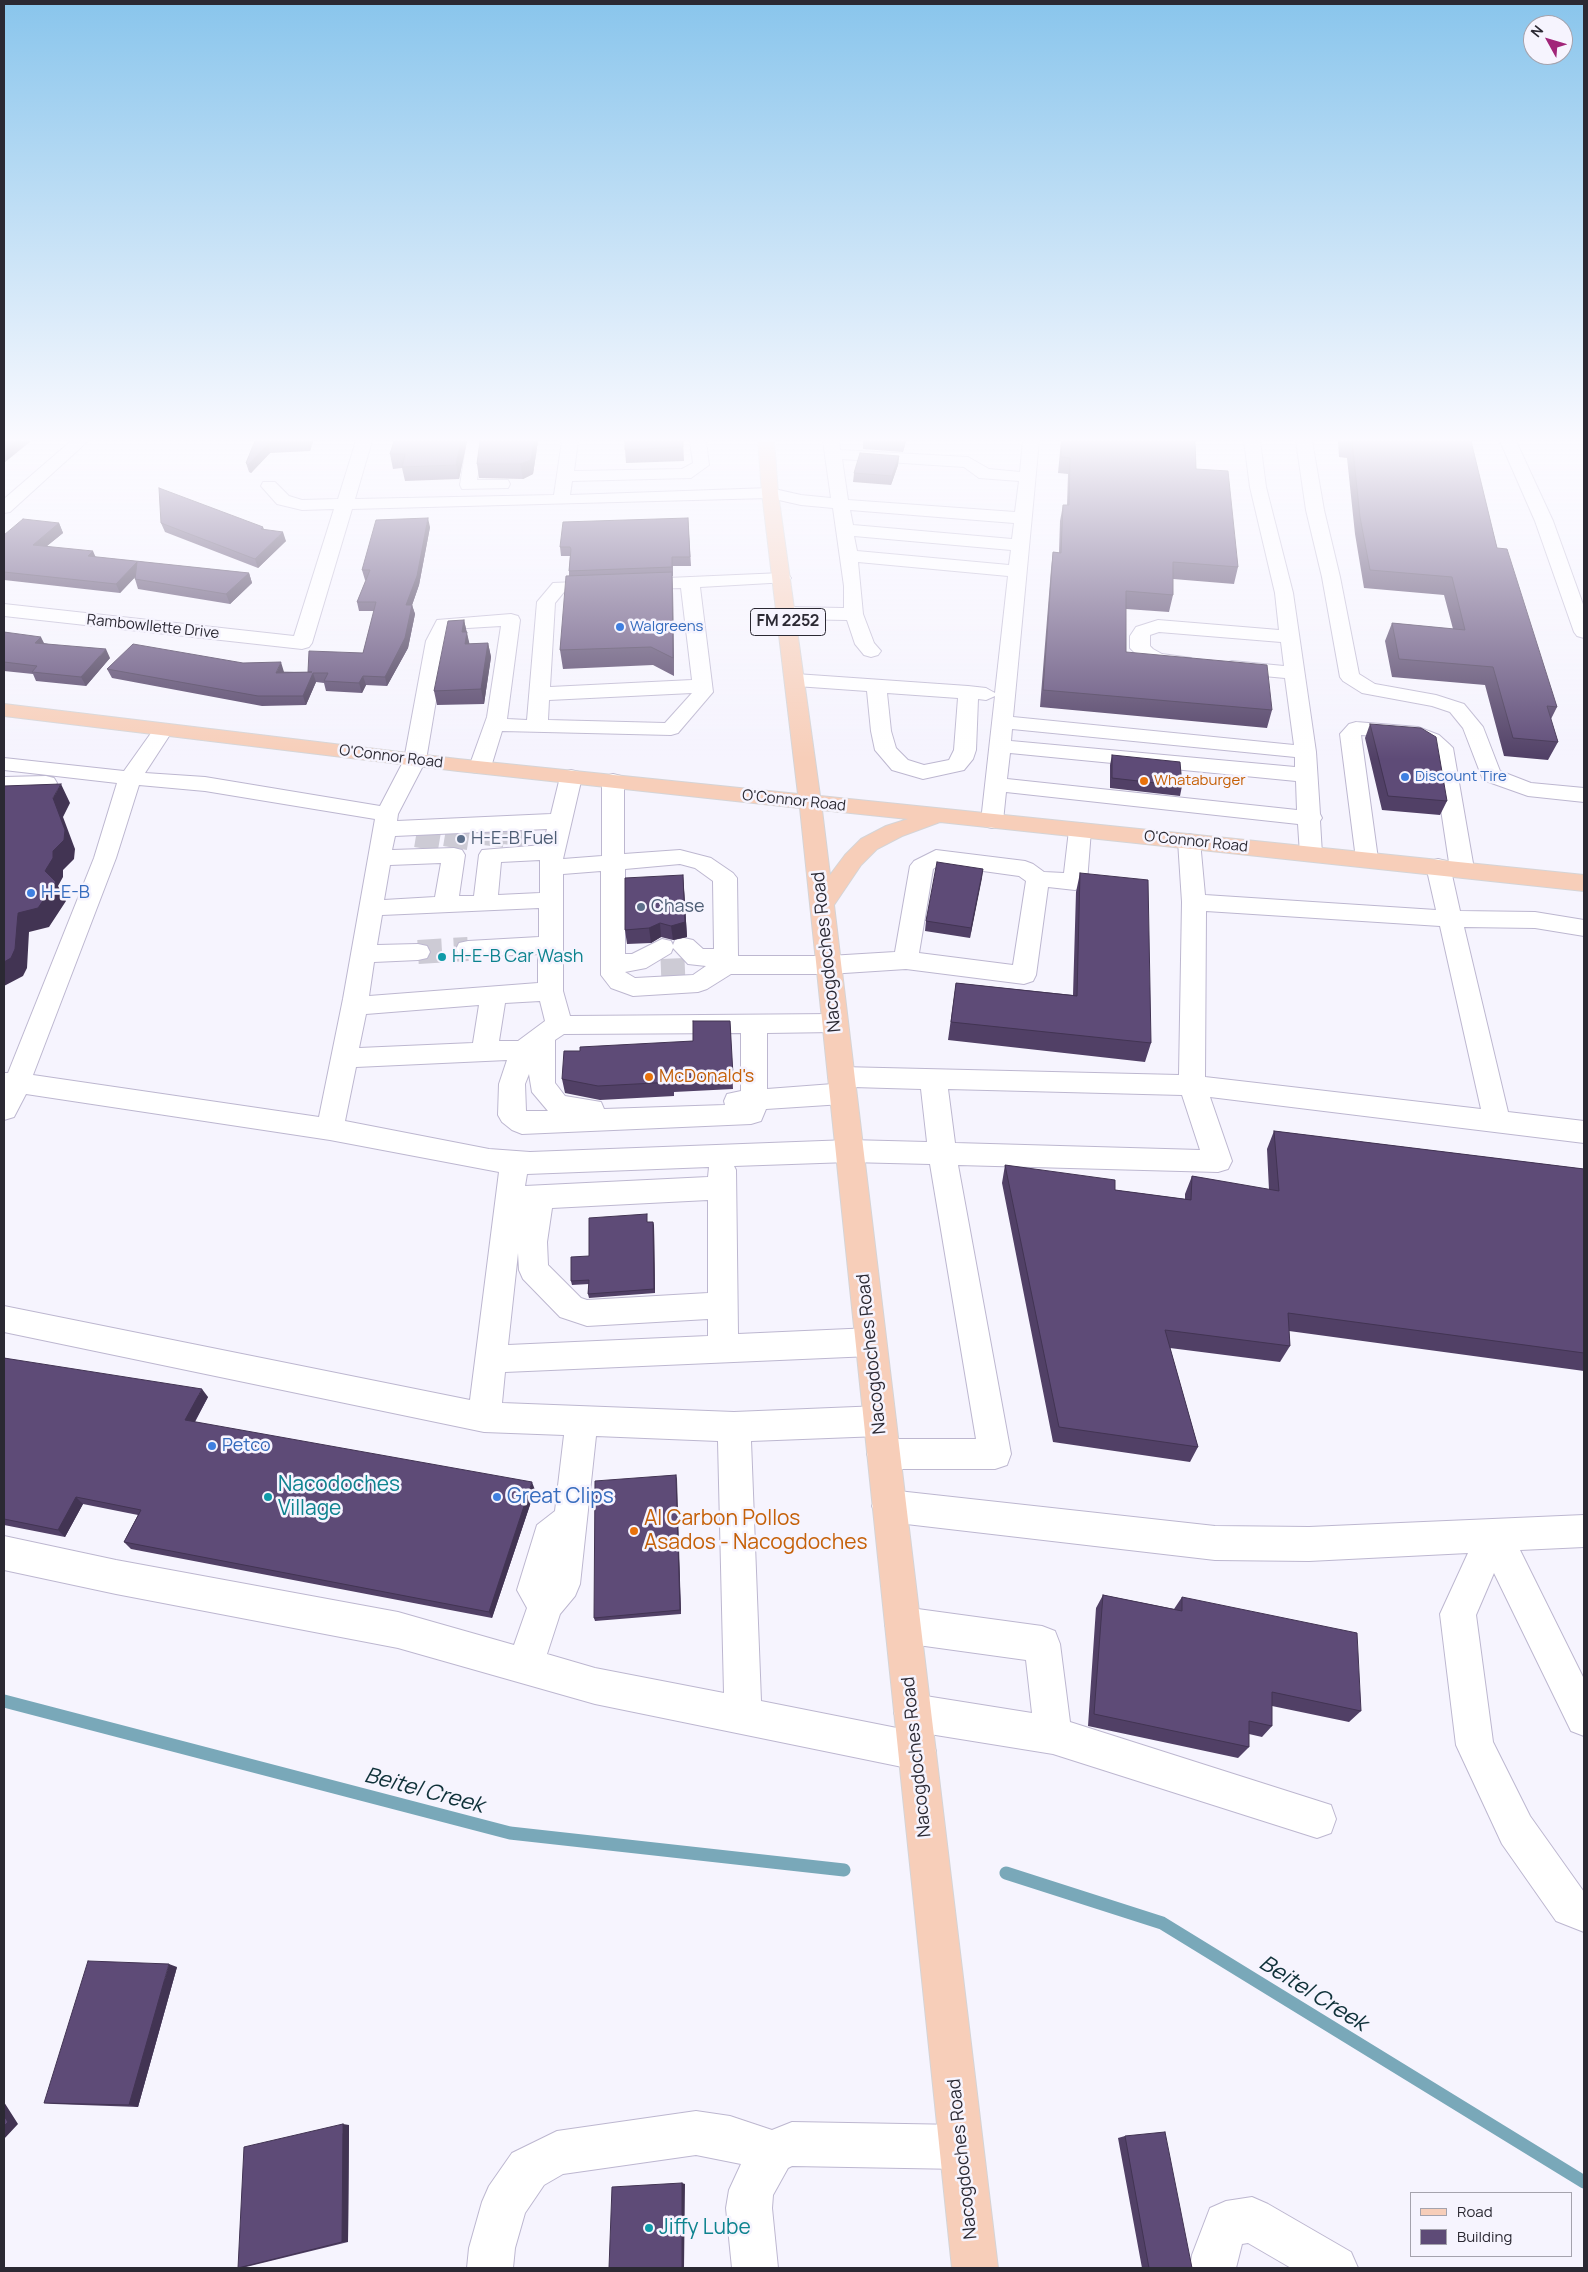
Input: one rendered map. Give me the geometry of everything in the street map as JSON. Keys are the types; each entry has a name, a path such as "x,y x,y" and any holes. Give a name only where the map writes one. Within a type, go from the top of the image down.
{"main road":[{"name":"Nacogdoches Road","path":"778,547 796,680 829,965 975,2268"},
{"name":"O'Connor Road","path":"4,710 613,782 1584,883"},
{"path":"822,904 852,860 869,844 894,831 941,816"}],"street":[{"name":"Rambowllette Drive","path":"4,610 302,644 332,547"},
{"path":"847,547 854,614 865,644 871,651"},
{"path":"992,821 1001,746 1019,547"},
{"path":"1273,547 1284,593 1305,752 1311,854"},
{"path":"1324,547 1350,677 1369,689 1436,701 1457,708 1473,726 1491,775 1528,789 1584,794"},
{"path":"1553,547 1584,632"},
{"path":"848,556 1017,571"},
{"path":"537,726 546,602 559,587 782,578"},
{"path":"494,724 671,729 703,692 690,583"},
{"path":"786,613 854,614"},
{"path":"330,1129 364,954 386,821 415,760 436,641 444,624 510,620 494,724 480,767"},
{"path":"1290,637 1158,626 1143,631 1140,636 1140,648 1157,659 1295,674"},
{"path":"796,680 1005,696"},
{"path":"876,685 881,731 886,750 900,765 923,772 949,767 962,759 965,750 968,692"},
{"path":"540,694 702,686"},
{"path":"1002,722 1305,752"},
{"path":"1367,859 1350,734 1356,728 1418,733 1432,739 1442,748 1450,868 1450,919 1497,1122"},
{"path":"4,1110 11,1083 105,858 130,778 163,730"},
{"path":"1001,746 1306,775"},
{"path":"4,764 94,775 205,784 386,821 419,841"},
{"path":"4,784 65,782 94,775"},
{"path":"571,777 552,859 550,991 542,1037 542,1083 545,1092 558,1105 585,1109 754,1100 842,1086 932,1080 1192,1085 1584,1132"},
{"path":"613,782 613,862 626,963"},
{"path":"996,784 1310,818"},
{"path":"380,858 419,841 502,838 560,821"},
{"path":"906,960 922,866 936,858 1025,868 1038,879 1076,882 1080,830"},
{"path":"502,838 552,859 613,862 680,857 703,863 725,878 726,961"},
{"path":"485,903 502,838"},
{"path":"446,904 456,840"},
{"path":"11,1083 330,1129 489,1160 514,1162 849,1150 1218,1161 1192,1085 1194,902 1188,841"},
{"path":"726,961 698,983 633,987 620,982 613,975 626,963 677,959 829,965 906,960 1024,975 1038,879"},
{"path":"372,908 551,900"},
{"path":"1194,902 1450,919 1535,920 1584,928"},
{"path":"468,949 551,945"},
{"path":"364,954 418,952"},
{"path":"354,1006 550,991"},
{"path":"485,1052 494,996"},
{"path":"344,1058 485,1052 542,1037 572,1026 835,1023"},
{"path":"542,1037 512,1084 512,1115 522,1123 751,1114 754,1100 754,1024"},
{"path":"883,1454 995,1454 942,1152 932,1080"},
{"path":"722,1155 723,1349"},
{"path":"514,1162 524,1198 532,1242 534,1270 571,1308 587,1313 723,1305"},
{"path":"524,1198 722,1188"},
{"path":"484,1417 492,1359 524,1198"},
{"path":"4,1319 484,1417 734,1428 880,1421"},
{"path":"492,1359 871,1342"},
{"path":"525,1666 546,1604 535,1590 549,1537 570,1520 582,1421"},
{"path":"734,1428 743,1716"},
{"path":"889,1506 1216,1543 1309,1544 1584,1531"},
{"path":"1494,1535 1584,1718"},
{"path":"1494,1535 1458,1614 1474,1745 1516,1830 1570,1907 1584,1912"},
{"path":"4,1553 116,1577 398,1630 595,1686 917,1751"},
{"path":"902,1625 1042,1644 1053,1735"},
{"path":"913,1713 1053,1735 1317,1819"},
{"path":"490,2268 492,2248 505,2202 528,2169 557,2152 659,2136 696,2134 730,2138 772,2152"},
{"path":"755,2268 750,2208 751,2190 757,2176 772,2152 792,2144 962,2147"},
{"path":"1213,2268 1215,2255 1226,2224 1252,2220 1335,2268"}],"building":[{"path":"4,547 53,547 93,551 88,556 249,573 226,594 135,579 137,562 116,584 4,572"},
{"path":"224,547 267,547 255,559"},
{"path":"368,547 422,547 417,576 406,605 412,605 405,638 385,677 363,676 359,683 324,681 328,673 313,673 303,696 258,696 107,669 133,644 243,663 281,662 276,673 312,672 308,672 309,651 363,653 376,602 357,602 370,570 362,570"},
{"path":"570,547 689,547 690,557 672,557 672,567 569,571"},
{"path":"1061,547 1236,547 1238,567 1173,562 1173,595 1126,591 1126,652 1267,665 1272,710 1043,690 1053,552 1061,553"},
{"path":"1366,547 1497,547 1507,549 1557,707 1547,706 1558,742 1513,738 1493,667 1399,659 1392,623 1465,630 1452,577 1370,570"},
{"name":"Walgreens","path":"672,572 673,658 651,647 560,650 566,576"},
{"path":"464,620 462,632 467,632 465,644 488,643 481,689 434,691 448,621"},
{"path":"4,632 41,637 35,643 106,649 81,677 32,672 37,666 4,662"},
{"name":"Discount Tire","path":"1370,724 1421,728 1436,737 1447,801 1388,796"},
{"path":"1112,755 1180,762 1182,786 1112,778"},
{"name":"H-E-B","path":"61,784 53,798 65,830 64,840 53,851 53,858 45,871 56,882 38,908 18,913 15,949 11,958 4,962 4,786"},
{"path":"937,862 983,869 971,928 926,921"},
{"path":"1080,873 1148,880 1151,1043 951,1022 956,983 1077,996"},
{"path":"683,875 685,922 671,926 660,923 649,928 625,930 625,878"},
{"name":"McDonald's","path":"693,1021 730,1021 733,1075 673,1078 673,1082 598,1086 562,1079 564,1051 580,1051 580,1047 693,1041"},
{"path":"1274,1131 1584,1169 1584,1353 1288,1313 1290,1346 1165,1330 1198,1447 1059,1427 1005,1165 1115,1180 1115,1190 1191,1200 1192,1176 1279,1191"},
{"path":"647,1214 647,1222 653,1222 654,1289 588,1294 589,1280 571,1281 571,1257 589,1256 589,1218"},
{"name":"Nacodoches Village","path":"4,1358 202,1389 185,1420 532,1482 489,1612 124,1542 141,1510 76,1497 58,1530 4,1519"},
{"path":"676,1475 680,1610 594,1618 595,1481"},
{"path":"1103,1595 1182,1611 1182,1597 1357,1633 1361,1711 1272,1692 1272,1726 1249,1721 1249,1747 1094,1714"},
{"path":"88,1961 169,1964 129,2105 44,2103"},
{"path":"4,2116 8,2122 4,2126"},
{"path":"343,2124 342,2242 238,2268 244,2147"},
{"path":"1165,2132 1192,2268 1149,2268 1125,2136"},
{"name":"Jiffy Lube","path":"682,2183 682,2268 609,2268 612,2187"}],"waterway":[{"name":"Beitel Creek","path":"4,1701 510,1833 844,1870"},
{"name":"Beitel Creek","path":"1006,1873 1162,1923 1584,2182"}],"tunnel":[{"path":"511,845 513,828"},
{"path":"491,846 493,829"},
{"path":"455,848 458,830"},
{"path":"426,849 429,831"},
{"path":"418,952 468,949"},
{"path":"661,971 686,970"}],"place":[{"name":"Walgreens","path":"620,627"},
{"name":"Discount Tire","path":"1405,777"},
{"name":"Whataburger","path":"1144,781"},
{"name":"H-E-B Fuel","path":"461,839"},
{"name":"H-E-B","path":"31,893"},
{"name":"Chase","path":"641,907"},
{"name":"H-E-B Car Wash","path":"442,957"},
{"name":"McDonald's","path":"649,1077"},
{"name":"Petco","path":"212,1446"},
{"name":"Nacodoches Village","path":"268,1497"},
{"name":"Great Clips","path":"497,1497"},
{"name":"Al Carbon Pollos Asados - Nacogdoches","path":"634,1531"},
{"name":"Jiffy Lube","path":"649,2228"}]}
